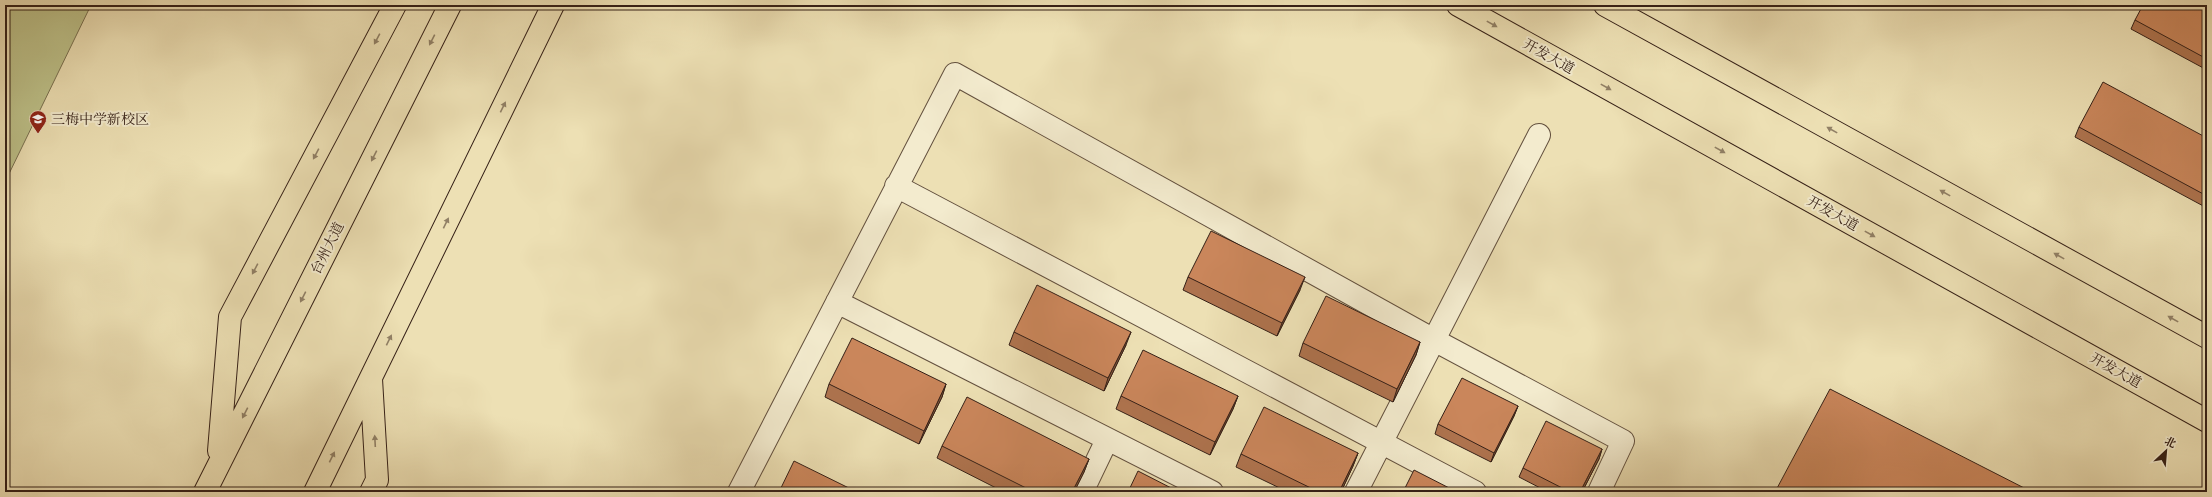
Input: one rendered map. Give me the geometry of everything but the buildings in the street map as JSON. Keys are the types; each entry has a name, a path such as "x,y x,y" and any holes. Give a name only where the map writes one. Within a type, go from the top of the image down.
{"main road":[{"path":"219,451 230,317 395,5"},
{"name":"台州大道","path":"205,492 450,5"},
{"path":"315,492 553,5"},
{"name":"开发大道","path":"1458,5 2207,421"},
{"path":"1605,5 2207,338"},
{"path":"371,377 377,480 371,492"}],"lane":[{"path":"739,492 955,74 1434,340 1622,440 1599,492"},
{"path":"1356,492 1539,135"},
{"path":"896,186 1382,441 1475,492"},
{"path":"837,302 1212,492"},
{"path":"1082,492 1104,446"}],"green space":[{"path":"5,5 91,5 5,182"}],"place":[{"name":"三梅中学新校区","path":"38,134"}]}
